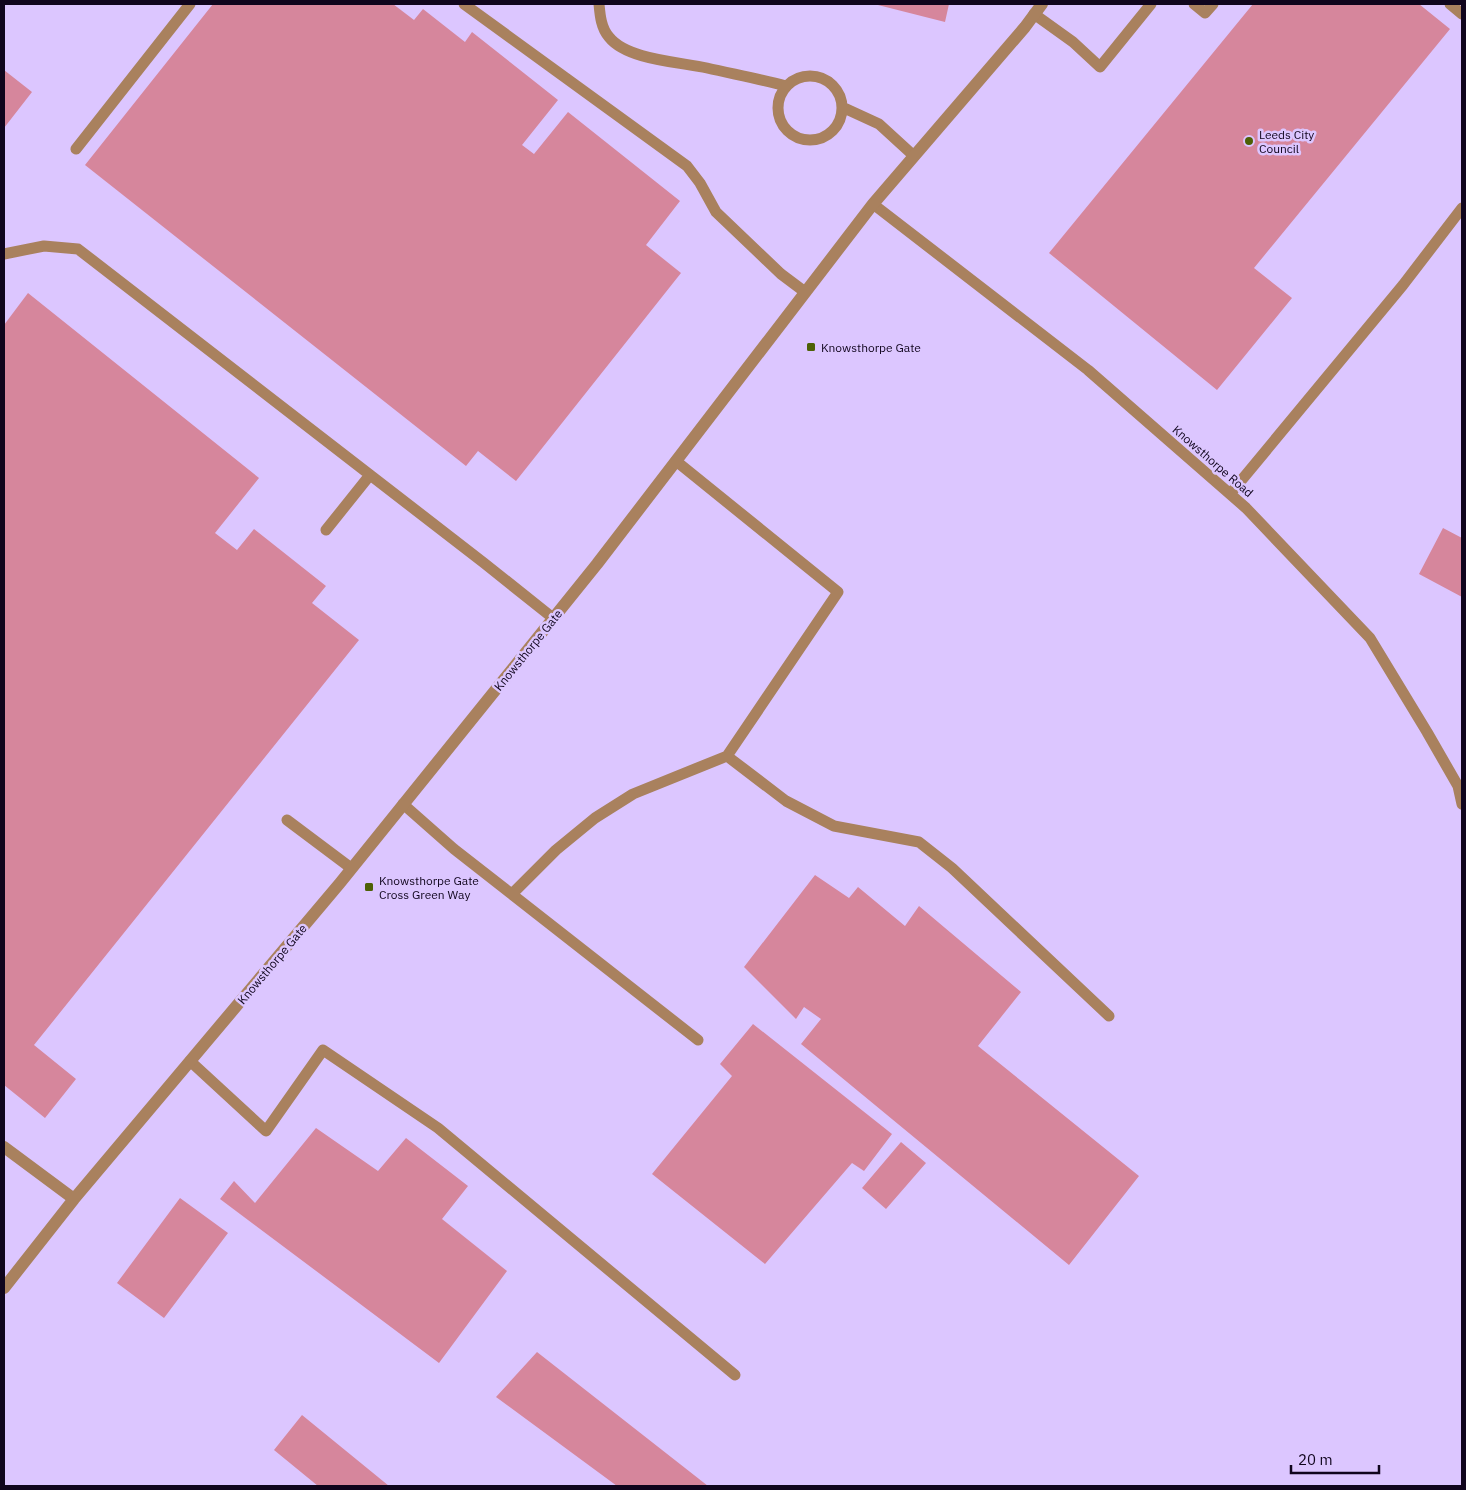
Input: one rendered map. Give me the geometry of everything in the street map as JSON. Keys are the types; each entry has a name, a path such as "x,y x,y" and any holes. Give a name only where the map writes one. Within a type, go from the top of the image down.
{"street":[{"name":"Knowsthorpe Gate","path":"4,1288 74,1199 403,804 597,564 873,204 1025,27 1038,9"},
{"path":"4,1147 74,1199"}],"lane":[{"path":"76,149 190,4"},
{"path":"464,4 687,166 700,183 716,212 781,274 805,292"},
{"path":"599,4 601,20 608,37 622,48 657,60 694,65 786,86"},
{"path":"1038,9 1100,67 1151,4"},
{"path":"1194,4 1205,13 1213,4"},
{"path":"1450,4 1462,14"},
{"path":"804,76 826,80 834,87 840,97 842,107 840,118 835,128 828,135 813,140 798,138 789,133 782,125 778,115 780,95 786,86 804,76"},
{"path":"842,107 879,124 914,156"},
{"name":"Knowsthorpe Road","path":"873,204 1088,370 1246,508 1370,638 1458,786 1462,804"},
{"path":"1230,494 1403,285 1462,208"},
{"path":"4,254 44,246 78,249 553,618"},
{"path":"512,894 556,850 595,818 633,794 726,756 838,592 676,461"},
{"path":"326,530 370,475"},
{"path":"726,756 786,801 834,826 919,842 952,868 1109,1016"},
{"path":"403,804 454,849 698,1040"},
{"path":"287,820 351,868"},
{"path":"190,1062 266,1131 323,1050 438,1128 735,1375"}],"building":[{"path":"213,4 393,4 414,20 423,9 465,42 472,32 558,100 522,145 534,154 568,112 680,201 646,245 681,273 516,481 478,451 466,466 85,165"},
{"path":"874,4 949,4 945,22"},
{"name":"Leeds City Council","path":"1253,4 1419,4 1450,29 1254,268 1292,298 1217,390 1049,253"},
{"path":"4,70 32,92 4,128"},
{"path":"28,293 259,478 215,533 237,550 254,529 326,586 312,603 359,640 34,1045 76,1079 45,1118 4,1085 4,325"},
{"path":"1443,528 1462,538 1462,597 1419,574"},
{"path":"815,875 849,898 858,887 905,926 919,906 1021,992 978,1046 1139,1176 1069,1265 801,1044 821,1019 804,1007 796,1019 744,967"},
{"path":"753,1024 892,1134 864,1171 852,1163 765,1264 652,1174 732,1076 720,1064"},
{"path":"316,1128 378,1171 406,1138 468,1186 442,1219 507,1271 439,1363 220,1199 234,1181 255,1203"},
{"path":"901,1142 926,1163 886,1209 862,1188"},
{"path":"180,1198 228,1233 164,1318 117,1283"},
{"path":"537,1352 708,1486 617,1486 496,1397"},
{"path":"302,1415 389,1486 318,1486 274,1450"}],"place":[{"name":"Leeds City Council","path":"1249,141"},
{"name":"Knowsthorpe Gate","path":"811,347"},
{"name":"Knowsthorpe Gate Cross Green Way","path":"369,887"}]}
